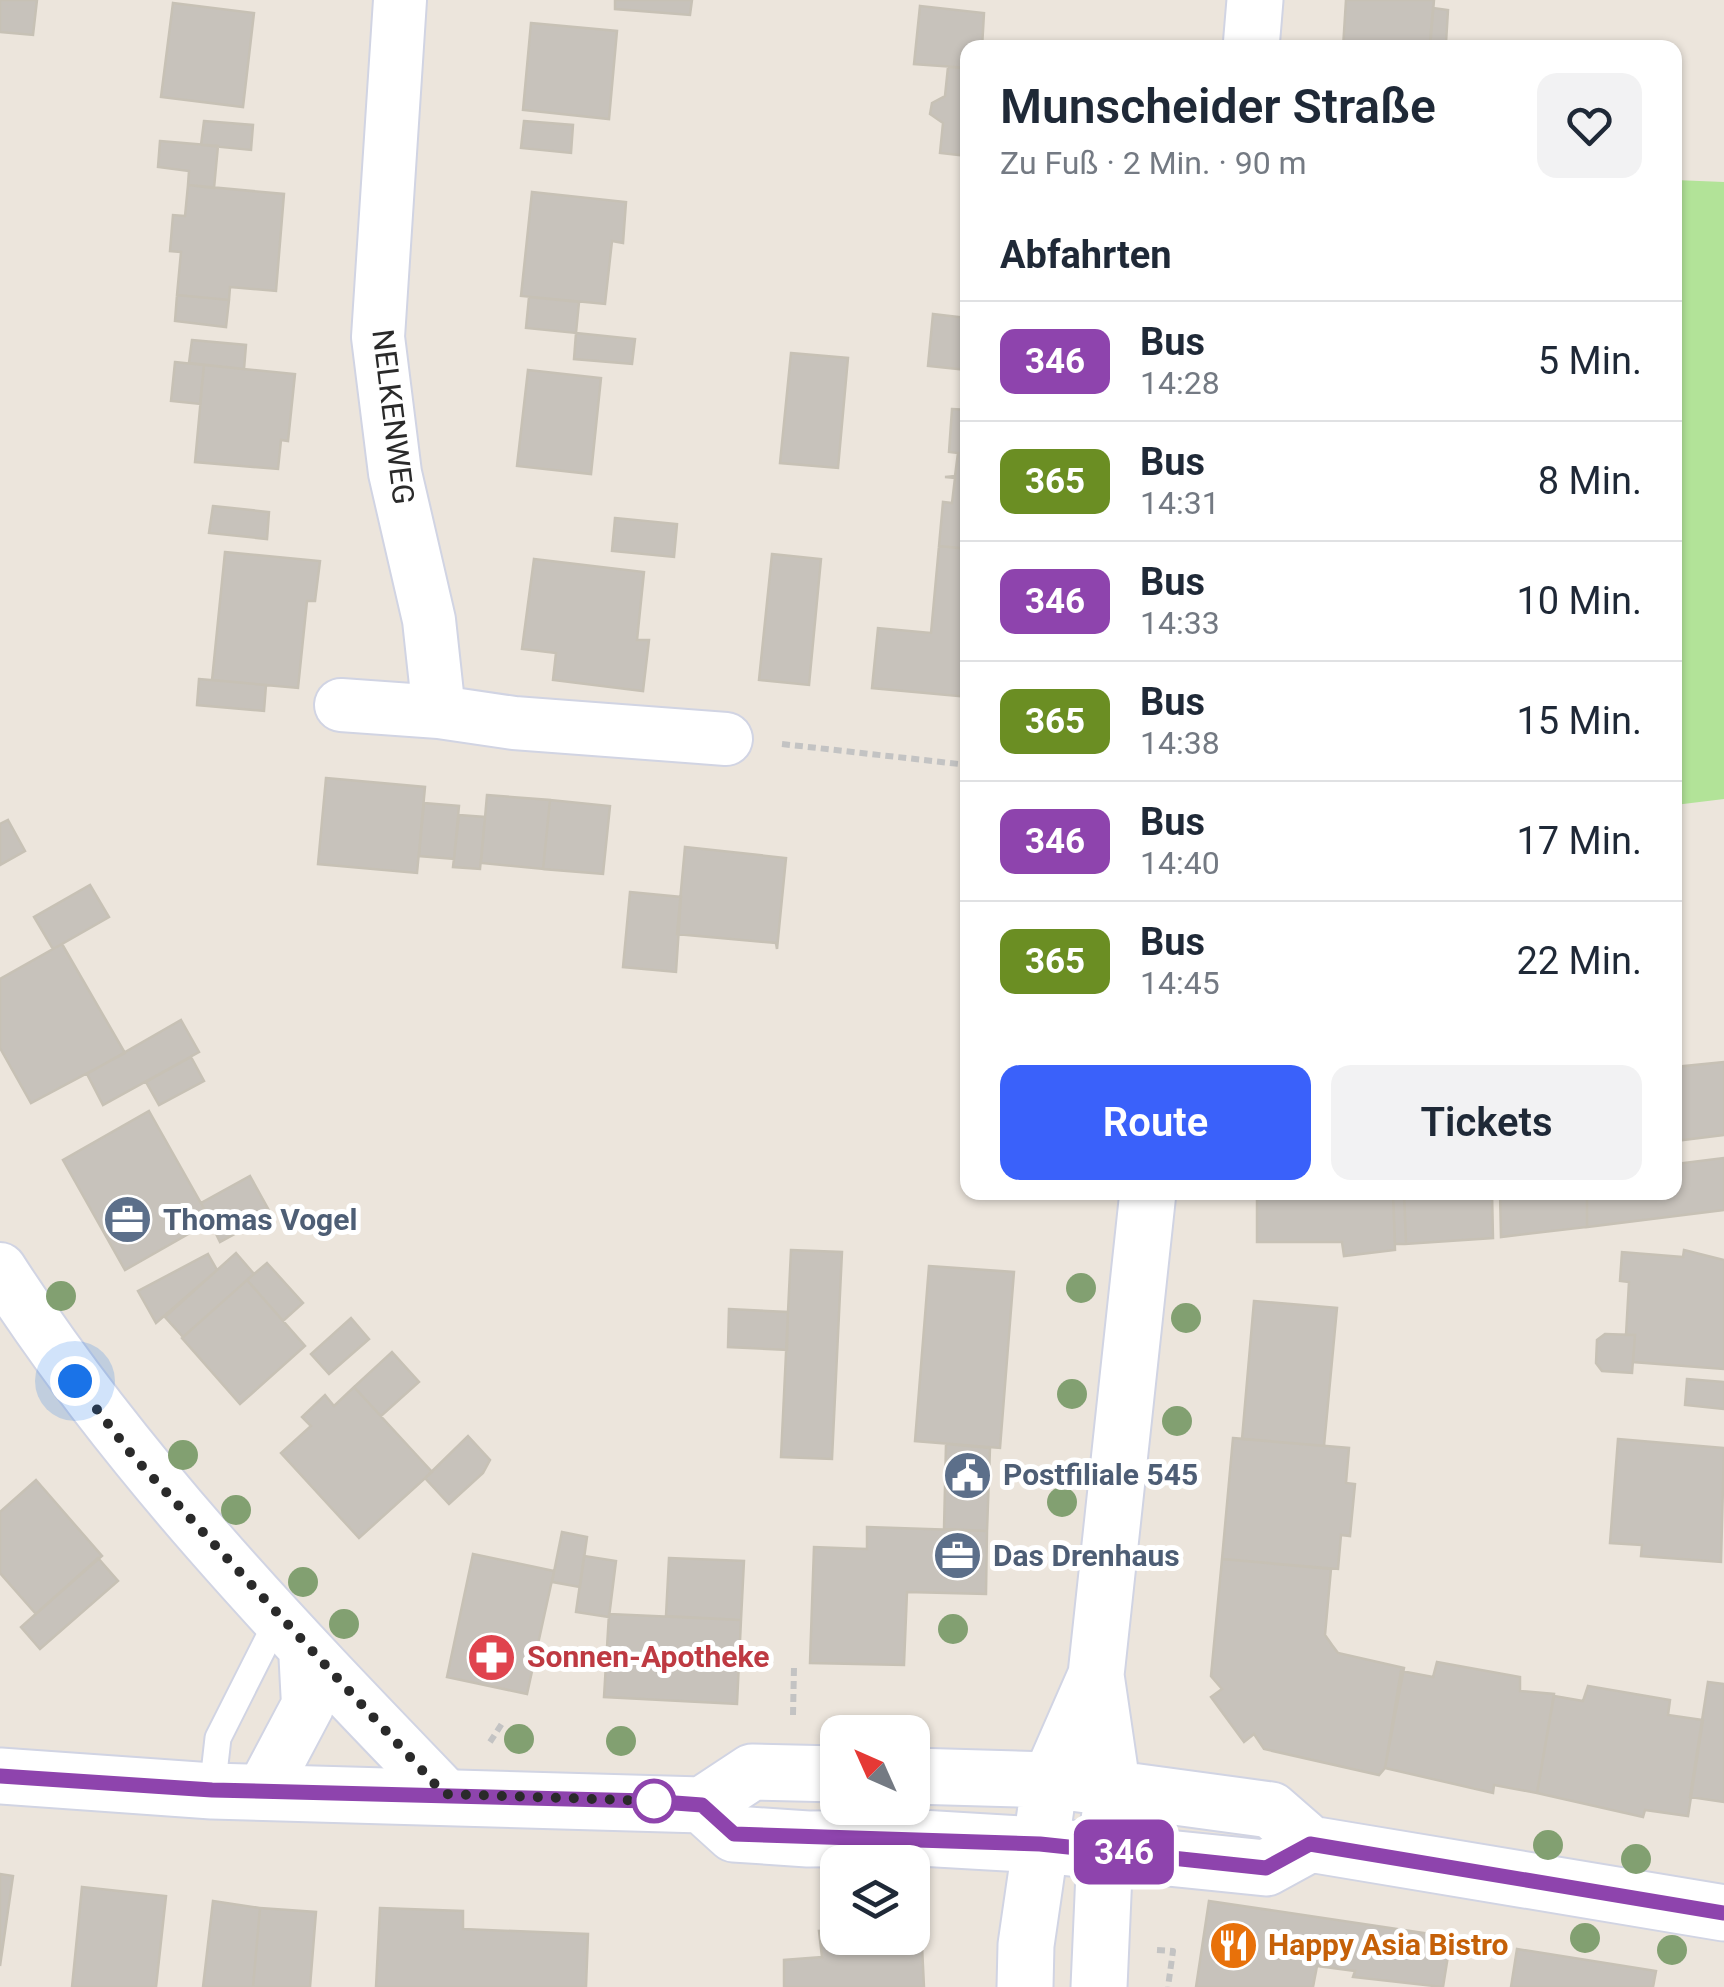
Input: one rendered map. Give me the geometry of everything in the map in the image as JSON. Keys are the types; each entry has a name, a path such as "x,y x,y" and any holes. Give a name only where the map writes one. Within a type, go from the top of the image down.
{"street":[{"name":"NELKENWEG","path":"400,0 378,337 395,473 429,620 439,712"},
{"path":"1252,40 1255,0"},
{"path":"341,705 726,739"},
{"path":"1099,1987 1105,1850 1113,1791 1096,1675 1147,1200"},
{"path":"0,1269 56,1356 132,1455 444,1794"},
{"path":"238,1790 308,1705 292,1632"},
{"path":"1025,1987 1050,1780 1096,1675"},
{"path":"0,1776 238,1790 702,1805 752,1772 820,1774"},
{"path":"930,1777 1050,1780 1271,1810 1310,1844 1724,1913"},
{"path":"702,1805 734,1834 1040,1844 1266,1868 1310,1844"}],"path":[{"path":"726,739 960,765"},
{"path":"793,1724 794,1666"},
{"path":"1168,1987 1172,1951"}],"green space":[{"path":"1682,180 1724,182 1724,799 1682,804"}],"building":[{"path":"0,0 37,0 33,35 0,32"},
{"path":"615,0 692,0 690,15 615,9"},
{"path":"1346,0 1434,0 1431,40 1344,40"},
{"path":"173,3 254,13 243,107 161,97"},
{"path":"920,6 984,13 982,40 960,40 960,67 914,64"},
{"path":"1433,8 1448,10 1446,40 1430,40"},
{"path":"531,23 617,31 609,119 523,110"},
{"path":"948,67 960,68 960,155 940,153 943,123 930,114 932,103 945,96"},
{"path":"204,121 253,125 251,150 201,145"},
{"path":"524,121 573,125 571,153 521,148"},
{"path":"160,141 218,146 214,188 188,185 189,171 158,167"},
{"path":"188,185 284,194 276,291 230,287 229,300 177,295 181,252 170,251 173,215 185,216"},
{"path":"532,192 626,202 623,243 612,241 605,304 521,296"},
{"path":"177,295 229,300 226,327 175,321"},
{"path":"529,297 579,302 576,333 526,328"},
{"path":"933,314 960,317 960,369 928,366"},
{"path":"576,333 635,339 632,364 574,359"},
{"path":"192,340 246,345 244,369 189,363"},
{"path":"791,353 848,358 838,468 780,463"},
{"path":"175,362 204,365 200,404 171,401"},
{"path":"204,365 295,374 288,441 281,440 278,469 195,462"},
{"path":"528,370 601,378 591,474 517,466"},
{"path":"952,409 960,410 960,548 939,546 943,502 952,503 955,478 945,477 955,476 958,453 949,452"},
{"path":"213,506 269,512 267,539 209,533"},
{"path":"615,518 677,524 674,557 612,551"},
{"path":"939,546 960,548 960,696 872,688 878,628 931,633"},
{"path":"225,552 320,561 315,601 307,601 298,688 212,680"},
{"path":"772,554 821,559 809,685 759,680"},
{"path":"534,559 644,572 637,640 649,640 643,691 553,680 556,653 522,649"},
{"path":"199,679 266,685 264,711 197,705"},
{"path":"326,778 425,787 417,873 318,864"},
{"path":"487,795 550,800 543,869 481,863"},
{"path":"550,800 610,806 603,874 543,869"},
{"path":"424,803 459,806 454,859 419,856"},
{"path":"459,815 485,817 480,869 453,867"},
{"path":"8,820 25,851 0,865 0,824"},
{"path":"685,847 786,858 777,949 776,943 677,934"},
{"path":"90,885 109,917 53,949 34,917"},
{"path":"630,892 681,897 676,972 623,967"},
{"path":"62,944 125,1053 31,1103 0,1048 0,979"},
{"path":"181,1020 199,1052 103,1105 87,1074"},
{"path":"191,1057 204,1081 159,1105 146,1082"},
{"path":"1724,1062 1724,1135 1682,1140 1682,1066"},
{"path":"149,1111 211,1221 125,1270 63,1160"},
{"path":"1724,1158 1724,1210 1587,1227 1587,1200 1682,1200 1682,1163"},
{"path":"250,1176 271,1214 220,1242 201,1203"},
{"path":"1257,1200 1393,1200 1395,1250 1344,1256 1342,1242 1257,1242"},
{"path":"1393,1200 1404,1200 1406,1244 1395,1244"},
{"path":"1404,1200 1492,1200 1493,1238 1406,1244"},
{"path":"1500,1200 1587,1200 1587,1227 1501,1237"},
{"path":"791,1250 842,1252 832,1459 781,1457"},
{"path":"1684,1250 1724,1260 1724,1369 1633,1362 1635,1335 1626,1335 1629,1282 1620,1281 1622,1252 1683,1257"},
{"path":"236,1253 254,1274 183,1337 165,1317"},
{"path":"208,1254 217,1270 156,1323 138,1291"},
{"path":"267,1263 303,1303 283,1321 247,1280"},
{"path":"929,1266 1014,1272 1000,1448 915,1441"},
{"path":"247,1280 305,1346 240,1404 182,1338"},
{"path":"1254,1301 1337,1308 1324,1446 1242,1439"},
{"path":"729,1309 788,1312 787,1350 728,1347"},
{"path":"351,1318 369,1339 329,1374 311,1354"},
{"path":"1605,1334 1635,1335 1632,1373 1602,1371 1596,1363 1597,1340"},
{"path":"392,1352 419,1382 381,1416 354,1387"},
{"path":"1687,1379 1724,1382 1724,1409 1685,1405"},
{"path":"354,1387 432,1472 359,1538 281,1453 311,1426 302,1417 325,1395 334,1406"},
{"path":"468,1436 490,1460 483,1473 449,1504 425,1478"},
{"path":"1233,1438 1349,1448 1346,1483 1355,1484 1350,1536 1341,1535 1338,1569 1222,1559"},
{"path":"1618,1439 1724,1448 1721,1562 1641,1556 1642,1545 1610,1543"},
{"path":"946,1444 990,1448 987,1531 944,1529"},
{"path":"36,1480 102,1556 36,1614 0,1573 0,1512"},
{"path":"867,1527 987,1531 986,1594 907,1592 904,1665 810,1663 814,1547 867,1549"},
{"path":"562,1532 587,1537 580,1587 552,1582"},
{"path":"473,1554 554,1571 527,1694 447,1677"},
{"path":"584,1556 616,1561 609,1617 576,1612"},
{"path":"98,1558 118,1581 40,1649 21,1627"},
{"path":"669,1558 744,1561 741,1620 666,1616"},
{"path":"1222,1559 1331,1569 1325,1635 1332,1645 1338,1653 1404,1668 1385,1768 1379,1775 1264,1749 1254,1734 1244,1742 1211,1697 1222,1689 1211,1676"},
{"path":"609,1614 741,1620 737,1704 604,1697"},
{"path":"1437,1662 1520,1677 1520,1691 1554,1694 1537,1793 1494,1785 1493,1793 1385,1768 1401,1671 1433,1677"},
{"path":"1708,1682 1724,1684 1724,1802 1690,1797"},
{"path":"1588,1686 1670,1700 1668,1715 1703,1720 1688,1816 1645,1810 1643,1817 1537,1793 1554,1696 1583,1701"},
{"path":"0,1874 13,1876 0,1966"},
{"path":"82,1887 166,1896 156,1987 72,1987"},
{"path":"213,1901 260,1908 253,1987 203,1987"},
{"path":"1209,1901 1451,1937 1443,1987 1353,1977 1355,1971 1317,1966 1313,1987 1196,1987"},
{"path":"260,1908 316,1912 310,1987 253,1987"},
{"path":"380,1908 463,1911 463,1929 588,1934 586,1987 376,1987"},
{"path":"1517,1949 1656,1971 1653,1987 1511,1987"},
{"path":"922,1955 924,1987 784,1987 784,1960"}],"bus line":[{"name":"346","path":"0,1776 212,1790 648,1801 702,1805 734,1834 1040,1844 1266,1868 1310,1844 1724,1913"}],"place":[{"name":"Thomas Vogel","path":"128,1220"},
{"name":"Postfiliale 545","path":"968,1475"},
{"name":"Das Drenhaus","path":"958,1556"},
{"name":"Sonnen-Apotheke","path":"492,1657"},
{"name":"Happy Asia Bistro","path":"1233,1945"}],"route":[{"path":"75,1381 132,1455 305,1648 444,1794 654,1801"}]}
